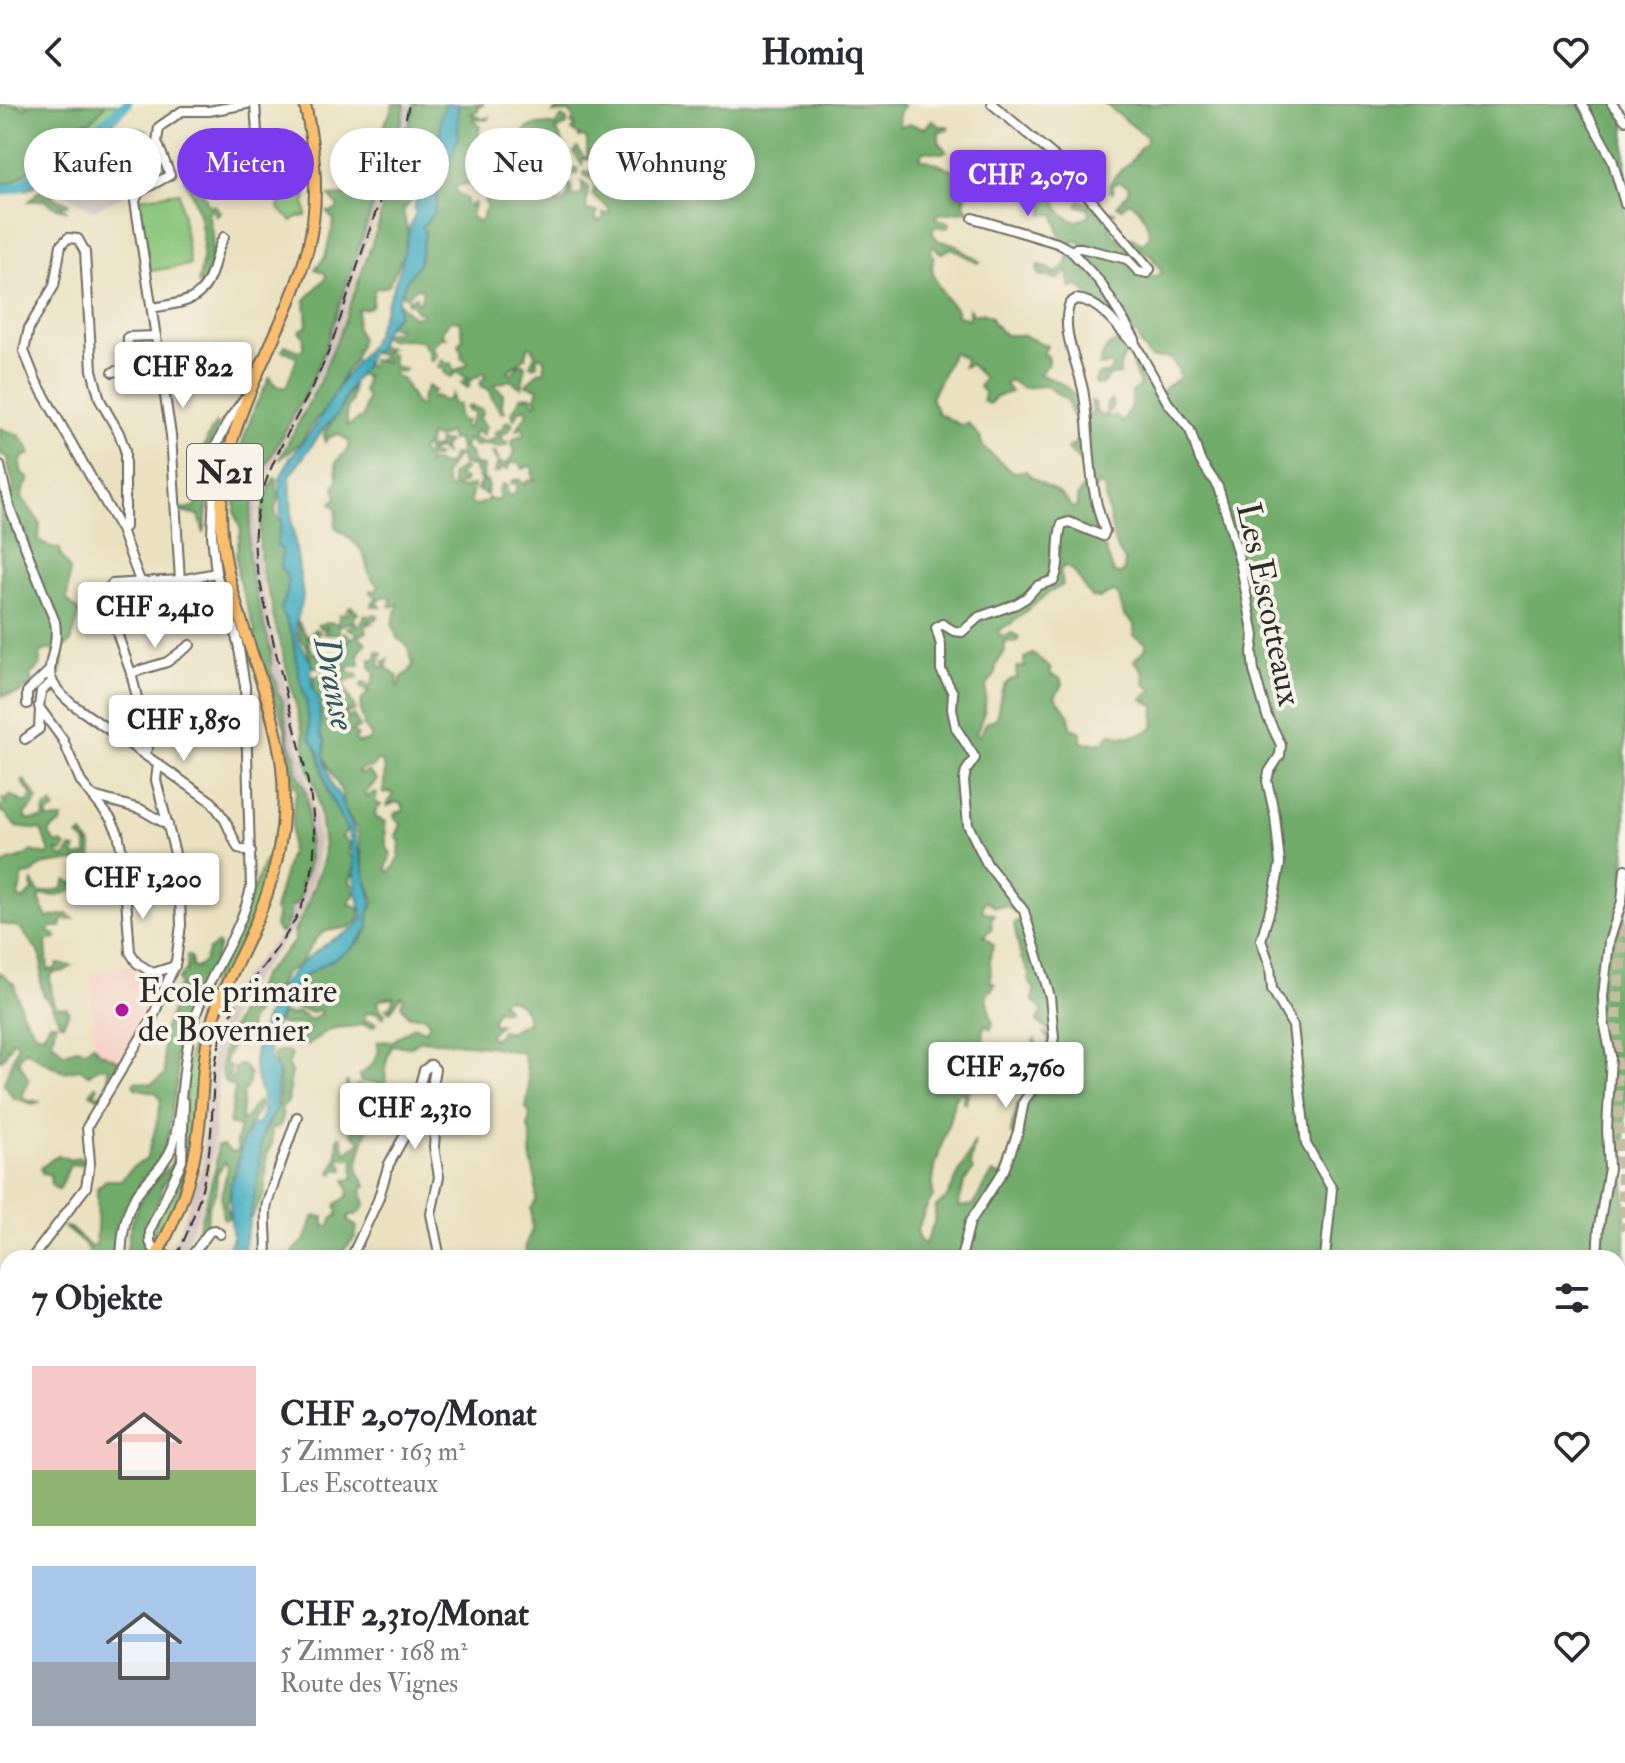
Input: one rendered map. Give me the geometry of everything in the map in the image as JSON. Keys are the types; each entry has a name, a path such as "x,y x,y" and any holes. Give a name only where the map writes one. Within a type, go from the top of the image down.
{"main road":[{"name":"N21","path":"225,551 230,477 238,442 308,247 314,207 314,155 305,104"},
{"name":"N21","path":"162,1250 190,1176 213,1018 269,892 279,856 283,818 278,742 237,607 221,522 226,463 237,423 293,293"}],"street":[{"path":"180,580 171,435 135,201 139,192 170,175 157,142 159,127 178,112 247,104"},
{"path":"255,104 257,128"},
{"path":"973,218 1057,243 1072,251 1079,247 1119,256 1138,271 1149,271 1148,266 1053,155 992,104"},
{"path":"1582,104 1612,159 1625,204"},
{"path":"1612,104 1625,120"},
{"path":"152,308 186,303 198,296 210,280 224,237"},
{"path":"121,530 125,527 125,450 100,400 92,370 85,252 78,239 68,238 61,245 54,286 29,328 24,351 36,381 121,530 140,581"},
{"name":"Les Escotteaux","path":"1072,251 1100,282 1135,338 1134,342"},
{"name":"Les Escotteaux","path":"963,1250 970,1222 1004,1170 1019,1129 1024,1101 1048,1068 1054,1029 1050,997 1024,911 987,864 968,825 964,781 966,771 975,758 956,728 953,693 941,670 941,645 936,628 942,624 962,632 979,617 1016,604 1037,586 1054,580 1058,572 1057,545 1062,524 1069,522 1103,536 1105,531 1096,509 1090,476 1084,395 1067,326 1070,303 1078,298 1090,302 1134,342 1168,403 1190,430 1200,460 1218,487 1241,566 1254,636 1254,671 1269,722 1281,745 1280,755 1267,781 1280,848 1279,871 1261,940 1270,966 1272,989 1293,1026 1306,1144 1332,1189 1326,1250"},
{"path":"113,372 121,370 127,360 128,337 156,336"},
{"path":"122,1250 130,1206 173,1145 194,1019 249,895 251,848 245,686 235,631 216,573 212,535 216,446 247,395"},
{"path":"223,430 237,423"},
{"path":"0,466 9,506 55,622 56,634 49,671 52,682 72,704 212,802 240,849 251,848"},
{"path":"144,754 148,742 131,673 104,596 112,584 180,580 216,573"},
{"path":"153,581 168,627"},
{"path":"131,673 167,662 190,645"},
{"path":"27,704 27,692 49,671"},
{"path":"25,739 39,729 39,695 52,682"},
{"path":"40,708 63,740 81,782 111,819 120,838 129,944 133,958 153,973 175,966"},
{"path":"38,1250 86,1187 90,1163 89,1122 145,1030 175,966 180,941 179,869 156,775 158,764"},
{"path":"93,797 140,809 168,825"},
{"path":"1598,1250 1609,1168 1606,1138 1611,1051 1603,1006 1609,942 1622,901 1625,869"},
{"path":"355,1250 380,1195 390,1162 406,1133 424,1070 431,1065 435,1069 434,1147 439,1172 431,1214 438,1250"},
{"path":"157,1250 150,1242 150,1230 184,1153 185,1111 181,1093"},
{"path":"267,1250 264,1217 267,1203 297,1117"},
{"path":"196,1250 211,1230 220,1234"}],"shaded area":[{"path":"405,104 412,104 406,128 397,128"},
{"path":"161,160 168,174 161,177"},
{"path":"76,200 115,200 90,212 86,205"},
{"path":"374,200 382,200 331,354 274,462 257,516 256,546 261,579 317,821 317,865 305,905 292,931 252,981 231,1017 221,1047 208,1180 198,1216 183,1250 169,1250 204,1161 210,1058 223,1006 245,974 285,929 290,907 305,877 309,861 305,789 297,772 282,699 271,672 271,651 251,574 248,547 253,500 264,469 310,385"},
{"name":"Ecole primaire de Bovernier","path":"133,964 152,976 167,973 168,977 157,992 149,1021 122,1064 120,1059 99,1052 93,1044 91,974"}],"green space":[{"path":"0,104 130,104 108,128 24,128 24,182 0,188"},
{"path":"0,104 13,104 24,109 32,104 106,104 91,121 73,128 24,128 24,174 12,182 0,184"},
{"path":"393,104 405,104 399,128 383,128"},
{"path":"414,104 446,104 441,128 408,128"},
{"path":"458,104 484,104 471,114 483,119 489,117 487,120 473,119 480,128 465,128 465,184 455,186 458,194 467,200 466,206 475,203 471,216 477,221 482,220 488,207 485,200 558,200 555,202 560,204 582,194 582,182 588,187 586,210 598,212 595,217 598,222 604,218 603,213 609,213 609,208 599,200 755,200 755,128 588,128 588,160 583,159 582,166 574,152 578,148 583,157 587,157 587,140 579,138 572,131 576,125 571,124 574,118 569,112 553,113 558,108 557,104 901,104 904,106 899,114 900,127 910,124 925,128 932,120 939,126 948,126 948,130 939,131 939,141 946,151 923,151 920,158 966,174 969,181 964,204 968,211 938,214 936,219 948,222 949,226 935,226 932,232 939,241 952,243 980,262 952,248 941,253 933,246 931,250 935,279 957,310 957,315 969,319 969,309 973,315 982,313 991,317 1005,335 1023,335 1047,346 1043,354 1048,356 1048,364 1039,374 1062,384 1073,395 1079,394 1089,416 1093,413 1091,401 1095,402 1096,411 1102,417 1111,400 1113,405 1106,418 1115,415 1122,423 1132,404 1132,393 1140,385 1132,364 1134,354 1130,351 1121,362 1120,375 1111,375 1102,384 1096,385 1098,375 1107,374 1113,368 1110,364 1099,366 1108,347 1116,342 1128,341 1146,378 1160,396 1167,386 1180,378 1178,369 1170,358 1151,358 1141,346 1137,334 1131,333 1079,286 1070,288 1068,271 1058,279 1039,275 1037,266 1057,273 1067,264 1069,254 1080,262 1083,258 1078,252 1089,254 1091,248 1075,240 1073,246 1068,245 1059,234 1055,214 1043,215 1044,207 1040,199 1049,185 1054,186 1061,213 1077,222 1089,215 1089,209 1078,206 1080,200 1091,205 1103,219 1111,211 1115,212 1109,229 1149,275 1156,277 1162,272 1151,256 1128,242 1133,238 1142,244 1150,236 1138,208 1129,202 1122,208 1117,206 1129,187 1120,182 1113,185 1113,193 1109,191 1112,180 1130,163 1146,143 1147,137 1105,104 1577,104 1586,113 1591,109 1590,104 1625,104 1625,1250 526,1250 532,1229 531,1209 536,1201 536,1181 531,1160 530,1114 526,1108 528,1080 523,1053 488,1046 421,1040 410,1047 392,1045 389,1054 386,1080 358,1162 366,1186 362,1188 365,1206 356,1215 348,1217 348,1221 357,1227 355,1238 343,1250 295,1250 304,1241 314,1216 324,1217 324,1226 330,1226 332,1219 338,1215 336,1204 348,1195 345,1180 353,1179 354,1159 340,1159 338,1163 344,1170 331,1172 337,1158 338,1137 341,1136 345,1153 361,1142 351,1133 356,1105 344,1100 346,1082 348,1091 353,1094 357,1085 372,1091 376,1089 376,1082 361,1082 359,1076 373,1064 379,1050 377,1042 393,1041 414,1026 426,1030 430,1024 425,1016 409,1016 401,1005 404,998 401,996 390,1012 386,1008 391,1006 394,997 378,1002 385,1014 383,1018 376,1012 366,1013 364,1020 376,1023 373,1027 361,1024 335,1028 307,1046 302,1043 295,1045 309,1029 301,1024 284,1025 277,1022 283,1013 291,1015 298,1012 311,1020 321,1013 319,1010 311,1012 295,1008 291,991 309,973 362,939 369,928 368,915 375,902 365,877 358,832 344,807 342,793 324,757 325,742 320,733 320,710 312,676 318,677 324,669 313,667 306,645 300,639 298,621 307,637 315,629 320,631 308,643 313,653 318,649 320,660 328,672 346,667 341,661 332,661 335,656 345,653 339,647 350,640 343,639 344,632 353,638 358,633 347,628 353,625 352,622 339,626 339,633 323,634 328,626 323,629 318,625 328,622 338,624 339,615 352,612 351,609 347,610 351,606 358,613 354,618 357,626 365,614 369,617 378,615 376,619 365,622 372,623 365,626 367,632 358,636 366,643 358,654 360,665 348,667 349,673 356,673 358,677 342,682 355,709 353,712 343,708 342,712 349,712 348,719 353,715 360,727 352,732 358,736 355,740 358,743 368,741 371,735 364,727 360,707 369,691 361,688 361,684 365,682 370,687 375,674 370,659 375,660 377,651 382,653 379,665 384,668 384,661 388,659 387,668 398,677 399,688 402,677 413,664 407,645 397,638 392,623 399,604 391,607 392,599 384,596 377,602 381,607 372,606 378,598 370,590 376,591 379,586 370,576 359,547 335,527 337,509 331,503 337,497 334,488 336,462 350,442 338,434 325,442 324,433 353,384 347,409 347,426 363,417 367,397 363,391 366,377 358,375 365,366 371,365 371,360 387,362 386,358 379,359 382,355 370,353 376,352 379,346 390,348 383,351 392,354 393,366 405,369 393,375 405,384 417,405 422,405 421,400 428,386 435,391 431,393 433,398 436,396 444,401 452,394 453,403 459,404 458,415 466,421 463,425 467,429 474,414 466,408 470,406 482,410 478,418 486,427 482,436 476,430 472,437 481,441 496,437 495,431 500,431 507,421 513,424 509,431 501,435 501,440 508,442 507,445 496,448 489,444 475,446 467,439 464,448 475,465 484,466 487,495 477,490 481,482 474,467 462,463 458,439 451,440 449,433 438,438 429,436 428,444 421,451 425,457 427,448 437,447 439,441 448,442 443,447 445,454 438,449 431,451 438,456 434,459 430,456 427,465 432,462 446,465 451,463 453,454 458,455 444,475 449,489 453,487 451,475 463,467 465,470 456,478 464,478 465,481 456,487 474,485 470,502 475,506 488,498 494,501 501,497 498,491 503,484 507,486 507,494 512,496 517,486 516,482 512,484 511,481 519,479 524,485 527,481 535,480 533,468 523,469 519,462 509,464 508,470 501,468 494,473 498,463 492,452 495,452 500,464 508,463 515,452 514,438 525,434 522,426 516,430 528,412 525,408 514,419 512,413 521,397 531,396 534,404 538,402 535,398 538,388 526,385 538,372 545,371 544,359 539,356 536,361 538,365 530,365 535,355 532,346 529,346 526,357 508,371 512,374 520,363 525,365 522,388 510,380 494,385 503,394 502,407 505,411 502,413 490,390 480,386 486,377 484,373 467,382 470,385 468,388 461,383 467,378 457,372 451,377 444,373 445,369 438,367 442,360 451,363 454,371 467,365 468,362 461,358 459,345 463,337 460,321 451,320 443,330 442,335 448,338 440,338 432,347 436,354 433,361 422,341 387,340 383,336 397,332 398,329 389,326 388,322 399,311 398,302 412,317 422,315 407,300 416,296 416,302 421,301 423,289 416,288 407,297 402,294 406,281 419,263 425,232 422,227 434,212 437,200 449,200 449,163 458,136","holes":["953,352 965,358 963,367 970,364 984,378 979,387 984,392 983,401 989,404 997,396 1011,392 1005,384 1009,380 1023,388 1046,386 1068,401 1071,415 1079,421 1078,437 1075,444 1067,449 1082,463 1085,484 1077,498 1077,507 1071,508 1063,496 1026,471 1012,472 983,447 980,437 968,423 960,425 938,413 931,398","1102,485 1115,545 1125,561 1121,574 1114,573 1105,548 1091,536 1099,525 1093,499 1096,487","1064,566 1073,570 1091,597 1100,598 1113,592 1118,594 1124,615 1134,624 1134,636 1146,643 1146,648 1134,660 1143,671 1145,684 1153,690 1142,699 1155,706 1154,727 1133,736 1111,733 1104,742 1084,743 1081,732 1071,728 1069,715 1055,696 1063,684 1060,678 1051,675 1050,667 1033,654 1024,658 1025,667 1016,667 1017,678 1002,688 995,719 986,723 980,735 976,735 985,709 986,686 995,675 1006,641 1014,643 1019,639 1011,633 1001,637 998,630 1063,585 1060,571","377,760 382,762 385,770 383,794 390,792 393,795 387,806 397,802 404,807 394,817 401,825 396,836 400,842 399,856 389,872 386,869 391,854 386,846 385,822 375,817 381,805 375,802 377,794 374,792 368,797 364,795 377,780 368,771 362,774 357,772 373,767","985,900 995,907 1007,906 1023,914 1025,920 1018,920 1014,925 1021,958 1029,973 1028,981 1034,988 1033,1001 1043,1011 1037,1021 1051,1033 1050,1036 1045,1034 1049,1041 1048,1049 1037,1046 1035,1038 1034,1045 1048,1053 1045,1065 1029,1076 1030,1082 1037,1087 1032,1099 1017,1103 1011,1135 1017,1137 1001,1177 993,1173 974,1205 958,1207 964,1183 973,1170 970,1165 975,1141 946,1199 936,1206 934,1223 925,1244 919,1240 917,1229 933,1197 934,1172 954,1099 959,1093 964,1093 963,1102 966,1104 982,1045 983,1028 986,1025 990,1029 993,1025 986,997 995,984 990,981 990,954 994,945 984,936 992,928 991,920 995,914 982,911","505,998 524,1009 527,1022 508,1032 501,1030 492,1039 490,1034 500,1024 494,1025 492,1020 497,1009 504,1011 507,1008 501,1002"]},
{"path":"562,117 567,120 567,125 560,128 527,128 534,125 555,126"},
{"path":"177,192 177,200 180,200 190,265 150,271 139,200 161,200 161,195"},
{"path":"44,200 69,203 60,206 68,211"},
{"path":"194,200 206,200 208,205 216,206 220,212 216,216 212,209 208,212 212,249 209,268 201,286 198,284 203,251 202,229"},
{"path":"305,200 306,216 292,221 278,208 280,201"},
{"path":"333,200 375,200 310,385 255,490 248,547 251,574 271,652 271,672 282,699 290,744 296,756 297,772 308,806 309,861 300,886 302,893 296,904 290,907 290,917 283,932 279,933 275,926 277,915 274,910 290,852 294,799 298,790 293,783 285,728 255,640 238,577 236,554 241,531 235,513 235,497 242,444 255,407 270,377 274,384 283,388 287,385 297,358 282,351 285,345 299,351 303,349 304,337 299,331 307,326 305,300 326,278 325,273 315,269 325,257 334,221 327,212 335,211 338,206"},
{"path":"412,200 403,210 408,234 403,256 388,286 374,289 372,305 358,309 356,327 361,339 355,359 326,411 316,419 300,443 279,460 318,385 340,333 379,223 383,201"},
{"path":"216,423 218,426 210,453 204,534 199,515 178,512 177,509 194,508 198,503 203,452"},
{"path":"0,428 19,435 30,450 20,465 22,474 29,481 22,497 40,523 39,541 60,549 70,570 67,600 79,612 71,642 61,650 60,674 57,674 60,669 57,653 49,649 40,653 40,666 30,675 32,683 28,688 20,693 2,696 0,490 2,495 12,495 14,486 9,458 0,454"},
{"path":"274,478 277,479 279,496 275,510 281,523 277,541 283,554 281,568 288,582 281,609 292,634 306,699 310,737 318,752 328,792 347,830 342,837 350,844 348,854 354,857 356,863 350,881 355,893 349,904 359,907 360,918 352,926 330,930 317,938 298,965 284,973 278,987 266,994 248,1024 249,1035 238,1033 233,1036 225,1064 231,1067 229,1077 234,1078 234,1069 239,1065 250,1074 243,1093 241,1121 246,1119 255,1103 259,1102 260,1106 239,1153 226,1204 229,1216 223,1218 221,1197 228,1167 225,1162 217,1174 216,1192 208,1206 207,1227 192,1250 187,1250 195,1239 216,1166 217,1145 223,1145 232,1153 238,1150 236,1142 240,1127 229,1124 235,1088 225,1082 222,1070 228,1036 248,993 255,989 262,975 295,941 294,932 323,860 317,792 308,768 303,733 261,564 262,513"},
{"path":"24,780 38,799 25,812 25,817 29,820 43,819 45,809 52,804 55,809 47,819 62,819 61,824 49,833 55,843 66,846 63,852 57,851 59,856 65,857 71,848 76,849 73,854 76,857 87,855 87,844 78,836 82,834 92,846 91,860 98,861 91,871 93,877 90,877 88,870 82,872 87,868 87,862 41,865 32,874 23,875 18,896 22,900 33,891 33,881 41,893 62,889 66,880 75,884 73,890 58,896 43,895 39,898 47,918 67,914 74,919 63,920 61,927 52,927 48,931 56,936 55,939 46,941 48,970 55,969 58,964 72,966 50,977 53,1002 56,1007 67,1008 69,1012 63,1024 42,990 40,955 19,927 0,924 0,872 6,862 32,851 47,855 50,852 41,830 16,827 0,811 0,806 7,804 2,801 3,798 10,795 28,802 32,794 22,783"},
{"path":"265,859 271,859 264,894 208,1016 199,1061 185,1174 156,1247 156,1219 175,1183 180,1166 193,1032"},
{"path":"219,945 213,967 189,1013 175,1057 178,1075 165,1151 157,1167 144,1177 120,1225 116,1250 88,1250 64,1227 70,1228 91,1247 95,1246 97,1188 106,1180 121,1180 134,1166 146,1160 161,1100 157,1093 135,1088 133,1084 135,1081 151,1084 165,1075 162,1036 175,1003 175,992 180,985 178,980 187,969 187,955 191,957 192,967 196,968 204,962 208,951"},
{"path":"0,972 14,984 22,1013 35,1033 43,1035 50,1023 56,1023 52,1041 64,1054 76,1048 86,1050 93,1044 99,1052 122,1062 117,1077 110,1078 104,1096 99,1098 90,1094 95,1086 98,1087 94,1095 99,1096 104,1090 108,1079 107,1067 98,1068 88,1075 80,1069 63,1072 26,1050 18,1059 29,1080 22,1094 25,1099 39,1102 33,1104 13,1098 4,1083 18,1044 13,1040 0,1060"},
{"path":"278,1051 292,1055 288,1065 291,1072 288,1103 281,1107 283,1117 280,1126 272,1129 264,1194 251,1218 248,1217 259,1171 261,1141 279,1103 280,1078 273,1056"},
{"path":"180,1145 183,1150 175,1170 162,1186 144,1250 127,1250 137,1206 153,1182 170,1166"},
{"path":"58,1155 70,1160 77,1157 86,1160 83,1164 70,1165 59,1190 51,1185 50,1174 42,1173 41,1168"}],"water":[{"name":"Dranse","path":"446,104 458,104 458,136 449,163 449,128 441,128 440,119"},
{"name":"Dranse","path":"417,200 437,200 434,212 422,227 425,232 419,263 406,281 397,303 398,314 380,339 378,350 370,353 337,415 290,476 292,522 303,597 296,624 297,638 311,662 312,687 319,701 320,733 325,742 324,757 333,788 352,825 372,902 368,915 369,928 351,949 304,976 289,995 270,1036 269,1057 278,1072 276,1109 261,1141 259,1171 244,1250 228,1250 233,1238 231,1182 237,1171 242,1142 249,1132 248,1126 258,1124 262,1117 254,1058 270,1005 281,986 303,962 353,929 363,917 349,834 328,792 319,752 310,737 306,699 292,633 281,609 288,582 281,568 282,549 276,545 281,528 280,479 290,458 372,342 401,267 415,215"}],"waterway":[{"path":"0,191 21,186 92,134 126,104"}],"tunnel":[{"path":"1625,926 1616,1040 1625,1230"}],"railway":[{"path":"179,1250 206,1172 215,1070 226,1025 235,1006 295,919 311,875 314,850 314,824 306,773 256,562 255,533 259,506 277,454 328,353 396,153 409,104"}],"place":[{"name":"Ecole primaire de Bovernier","path":"122,1010"}]}
